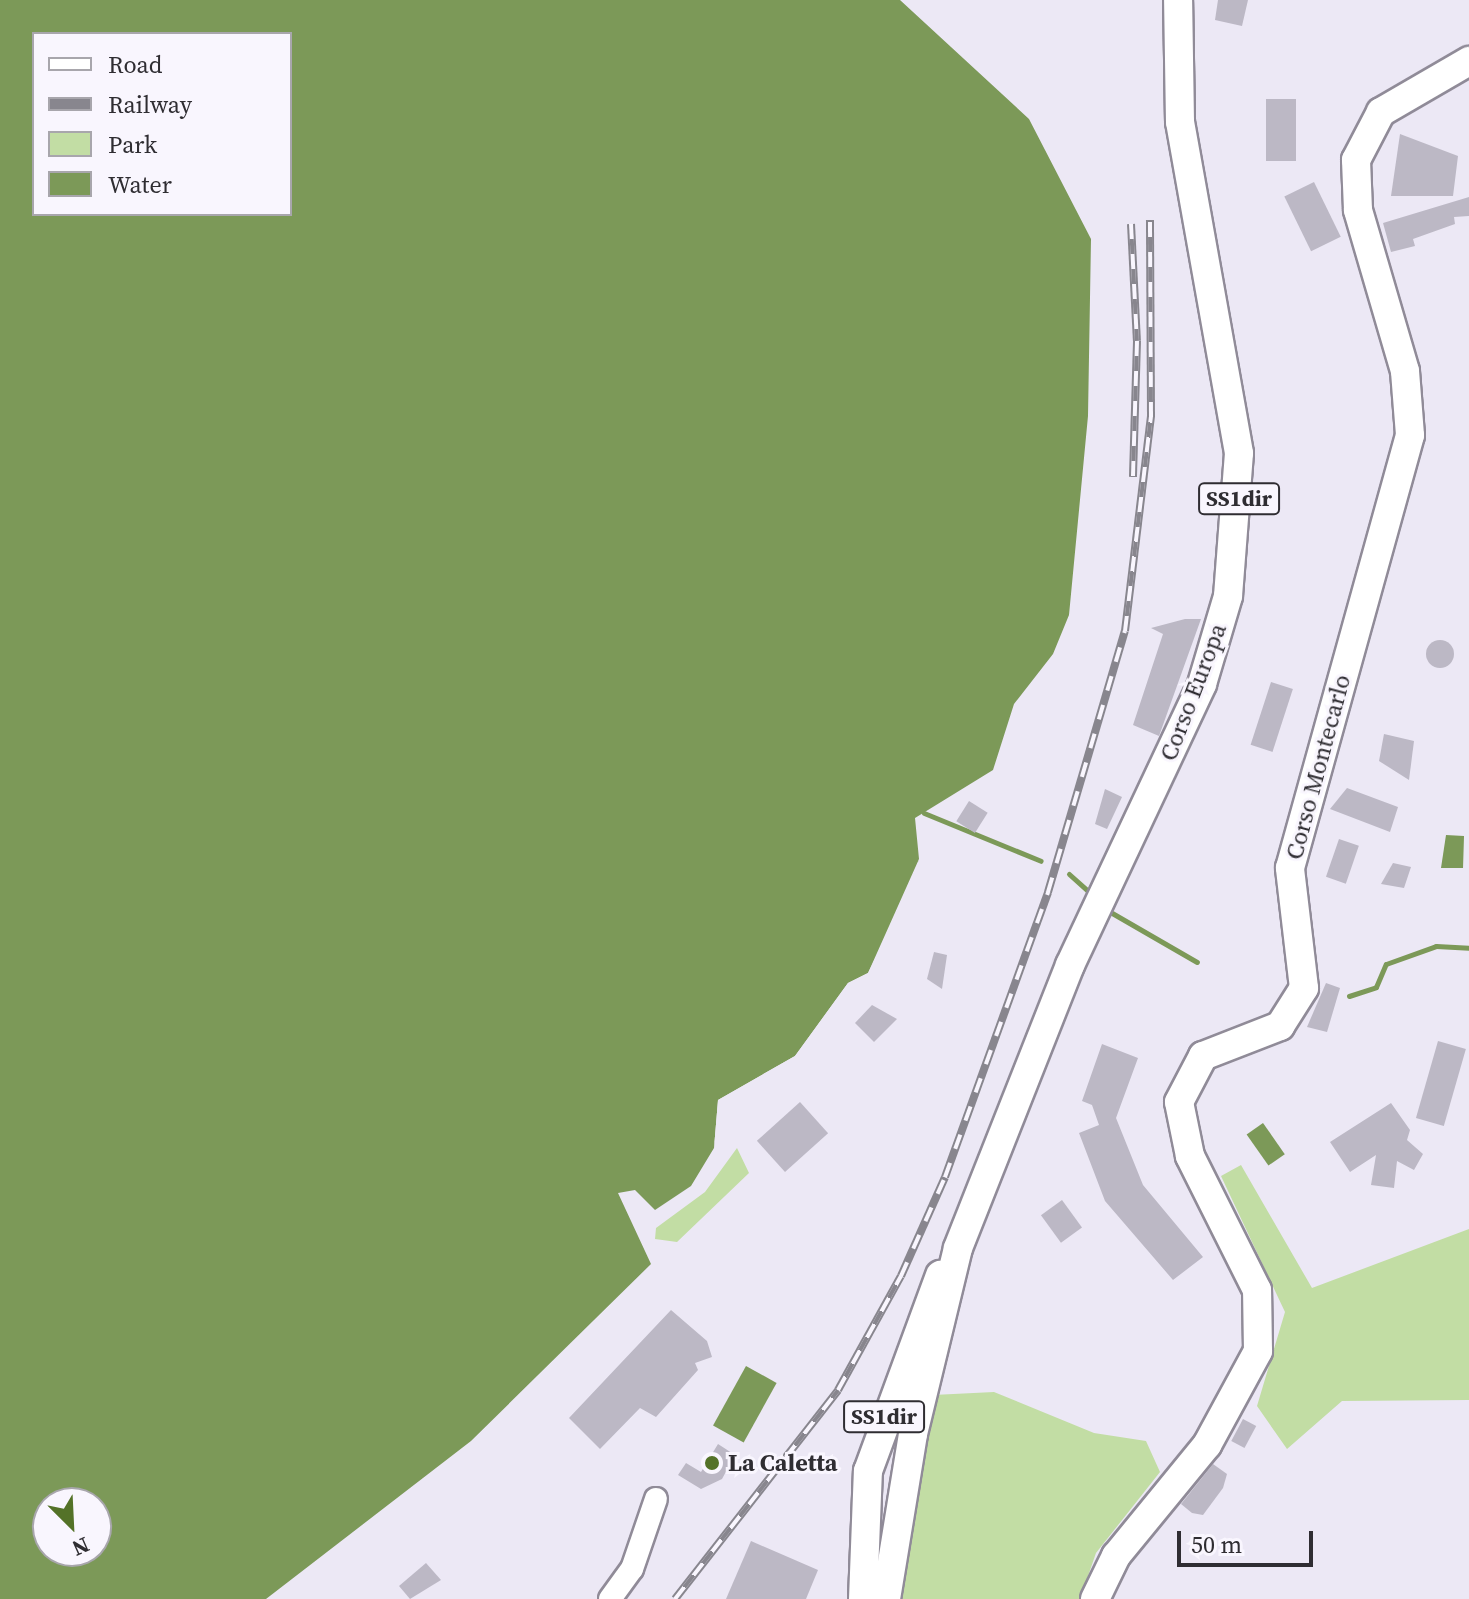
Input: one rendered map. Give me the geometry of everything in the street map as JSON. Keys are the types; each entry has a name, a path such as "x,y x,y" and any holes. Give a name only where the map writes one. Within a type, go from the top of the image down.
{"main road":[{"name":"Corso Europa","path":"886,1599 910,1452 958,1248 1070,965 1202,684 1233,571 1239,453 1180,122 1178,2"},
{"name":"Corso Montecarlo","path":"1095,1599 1116,1556 1207,1445 1258,1351 1257,1290 1186,1148 1179,1102 1203,1056 1280,1026 1304,988 1290,868 1410,435 1407,379 1358,210 1356,160 1367,131 1391,103 1469,61"},
{"name":"Corso Europa","path":"863,1599 862,1519 875,1442 938,1278 958,1248"},
{"path":"875,1442 896,1435 910,1452"}],"street":[{"path":"610,1599 632,1569 656,1499"}],"green space":[{"path":"737,1148 749,1173 677,1242 655,1239 656,1228 705,1192"},
{"path":"1241,1165 1312,1288 1469,1229 1469,1400 1342,1401 1287,1449 1257,1406 1285,1312 1221,1176"},
{"path":"994,1392 1094,1433 1146,1441 1160,1472 1096,1553 1080,1599 898,1599 933,1395"}],"water":[{"path":"0,0 900,0 1029,119 1091,239 1088,416 1069,615 1053,654 1014,704 993,770 915,818 919,859 911,887 868,973 848,983 795,1056 718,1100 714,1148 691,1186 655,1210 635,1190 618,1193 651,1264 471,1441 266,1599 0,1599"},
{"path":"1446,835 1464,836 1463,868 1441,868"},
{"path":"1263,1123 1285,1154 1268,1166 1247,1134"},
{"path":"746,1366 777,1383 744,1442 713,1425"}],"pier":[{"path":"919,859 915,888 871,976 852,986 798,1059 721,1103 714,1148 718,1100 795,1056 848,983 868,973"}],"building":[{"path":"1218,0 1248,0 1242,26 1215,20"},
{"path":"1266,99 1296,99 1296,161 1266,161"},
{"path":"1400,134 1458,156 1453,196 1391,196"},
{"path":"1314,182 1341,237 1311,251 1284,196"},
{"path":"1469,197 1469,216 1454,217 1455,224 1413,239 1415,246 1391,252 1383,223"},
{"path":"1185,619 1201,619 1159,736 1133,725 1163,634 1151,628"},
{"path":"1440,640 1450,644 1454,654 1450,664 1440,668 1430,664 1426,654 1430,644"},
{"path":"1271,682 1293,689 1272,752 1251,745"},
{"path":"1384,734 1414,741 1409,780 1379,761"},
{"path":"1347,788 1398,807 1390,832 1330,809"},
{"path":"1105,789 1122,797 1107,829 1095,824"},
{"path":"969,801 988,813 975,833 956,821"},
{"path":"1339,839 1359,846 1346,884 1326,877"},
{"path":"1393,863 1411,867 1404,888 1381,884"},
{"path":"934,952 947,955 942,989 927,979"},
{"path":"1326,983 1340,988 1327,1032 1307,1027"},
{"path":"872,1005 897,1019 874,1042 855,1023"},
{"path":"1438,1041 1466,1049 1444,1126 1416,1118"},
{"path":"1102,1044 1138,1058 1116,1118 1143,1185 1203,1257 1173,1280 1105,1201 1079,1133 1099,1125 1092,1105 1082,1101"},
{"path":"800,1102 828,1133 785,1172 757,1141"},
{"path":"1391,1103 1410,1130 1407,1140 1423,1154 1414,1170 1397,1161 1394,1188 1371,1185 1376,1155 1350,1172 1330,1142"},
{"path":"1062,1200 1082,1228 1061,1243 1041,1215"},
{"path":"671,1310 707,1341 712,1357 695,1363 698,1370 656,1417 640,1408 600,1449 569,1418"},
{"path":"1243,1419 1256,1426 1245,1448 1231,1441"},
{"path":"718,1444 735,1455 722,1479 701,1489 678,1475 686,1463 701,1472"},
{"path":"1213,1464 1227,1474 1223,1488 1203,1515 1192,1513 1181,1504"},
{"path":"751,1541 818,1570 806,1599 726,1599"},
{"path":"426,1563 441,1580 410,1599 399,1586"}],"waterway":[{"path":"924,813 1041,861"},
{"path":"1069,874 1088,891"},
{"path":"1112,913 1197,962"},
{"path":"1349,996 1376,987 1386,964 1436,946 1469,948"}],"railway":[{"path":"675,1599 838,1390 901,1276 945,1177 1048,892 1125,631 1151,417 1150,220"},
{"path":"1131,224 1137,341 1133,477"}],"place":[{"name":"La Caletta","path":"712,1463"}]}
